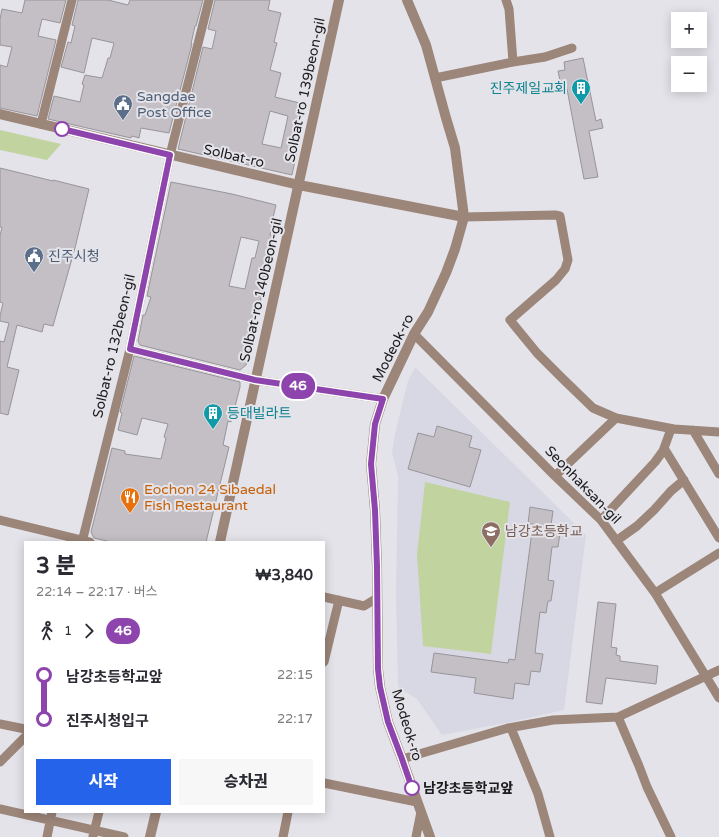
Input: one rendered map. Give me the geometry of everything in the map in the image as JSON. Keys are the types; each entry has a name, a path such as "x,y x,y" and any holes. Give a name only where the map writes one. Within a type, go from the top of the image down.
{"street":[{"path":"41,124 72,0"},
{"name":"Solbat-ro 132beon-gil","path":"85,541 130,349 170,155 209,0"},
{"name":"Solbat-ro 139beon-gil","path":"299,185 339,0"},
{"name":"Modeok-ro","path":"407,0 426,45 455,148 464,217 455,249 446,273 428,312 414,334 383,399 375,424 371,464 377,553 378,669 380,687 388,722 430,837"},
{"path":"506,0 509,9 513,62"},
{"path":"435,78 544,56 572,48"},
{"name":"Solbat-ro","path":"0,114 299,185 464,217"},
{"name":"Solbat-ro 140beon-gil","path":"220,541 299,185"},
{"path":"464,217 560,216 568,260 565,269 556,280 510,320 542,358 594,408 616,418 671,429 719,432"},
{"name":"Seonhaksan-gil","path":"414,334 555,476 601,520 655,593 719,698"},
{"path":"130,349 255,380 383,399"},
{"path":"555,476 616,418"},
{"path":"601,520 655,462 664,448 671,429"},
{"path":"693,430 719,474"},
{"path":"664,448 719,538"},
{"path":"616,541 637,526 671,491 684,480"},
{"path":"0,520 85,541"},
{"path":"655,593 719,553"},
{"path":"325,597 364,606 377,598"},
{"path":"325,658 339,600"},
{"path":"402,759 508,728 553,720 618,717 719,670"},
{"path":"618,717 647,787 671,837"},
{"path":"0,724 24,730"},
{"path":"512,728 538,794 550,837"},
{"path":"0,762 24,738"},
{"path":"325,783 419,807 416,837"},
{"path":"0,809 24,812"},
{"path":"29,813 51,816 94,834 124,837"},
{"path":"94,834 99,813"},
{"path":"150,837 156,813"},
{"path":"283,837 288,813"},
{"path":"47,837 51,816"}],"shaded area":[{"name":"남강초등학교","path":"415,367 586,535 564,710 442,735 417,699 398,687 396,594 398,476 392,453 408,381"}],"green space":[{"path":"0,130 61,144 47,160 0,150"},
{"path":"425,482 510,502 491,654 423,646 417,554"}],"building":[{"path":"25,0 66,0 60,23 42,19 38,36 56,40 37,116 0,108 0,65 7,67 12,47 0,45 0,19 2,9 22,13"},
{"path":"78,0 108,0 128,5 130,0 203,0 195,26 192,44 169,133 141,128 139,138 132,136 131,138 48,119 54,96 80,102 84,85 82,84 85,75 102,78 114,43 92,38 84,73 61,67 68,42 71,43 75,26 72,25"},
{"path":"215,0 270,0 268,10 281,13 274,42 277,43 270,70 281,73 275,97 304,104 299,126 302,127 292,175 178,149 203,47 212,49 216,31 208,29","holes":["270,111 288,116 281,148 262,144"]},
{"name":"진주제일교회","path":"583,58 596,121 601,119 603,128 589,131 598,177 584,179 567,89 562,90 558,71 565,70 564,62"},
{"name":"진주시청","path":"0,168 89,189 75,248 53,326 44,324 42,332 17,325 7,367 19,370 8,415 0,413 0,341 4,342 9,323 0,321 3,303 0,302 0,236 2,227 0,227"},
{"path":"171,182 232,194 276,205 272,222 270,235 272,236 269,248 273,249 246,365 240,370 140,345 138,341 143,315 145,315 151,297 147,296","holes":["241,237 259,241 255,258 252,258 245,289 229,286"]},
{"path":"134,356 240,382 231,422 228,421 223,445 229,447 206,541 107,541 94,538 91,532 112,448 125,451 125,454 161,459 166,438 164,437 168,424 142,418 137,435 118,430 122,413 120,412"},
{"path":"437,426 472,436 469,447 481,450 470,487 408,469 418,433 434,437"},
{"path":"530,507 553,511 551,525 561,526 558,547 552,547 548,580 554,581 551,601 548,601 546,613 540,612 535,653 543,654 540,672 531,671 529,685 515,683 513,699 474,693 476,678 431,672 434,653 508,663 509,659 515,660 533,524 528,524"},
{"path":"598,602 616,604 611,647 617,648 616,655 620,656 620,661 658,666 656,684 606,678 602,704 586,702"}],"bus line":[{"name":"46","path":"62,129 170,155 130,349 255,380 383,399 375,424 371,464 375,510 377,567 378,669 380,687 388,722 412,788"}],"place":[{"name":"진주제일교회","path":"581,105"},
{"name":"Sangdae Post Office","path":"123,121"},
{"name":"진주시청","path":"34,273"},
{"name":"등대빌라트","path":"213,430"},
{"name":"Eochon 24 Sibaedal Fish Restaurant","path":"130,514"},
{"name":"남강초등학교","path":"491,548"},
{"name":"남강초등학교앞","path":"412,788"}]}
